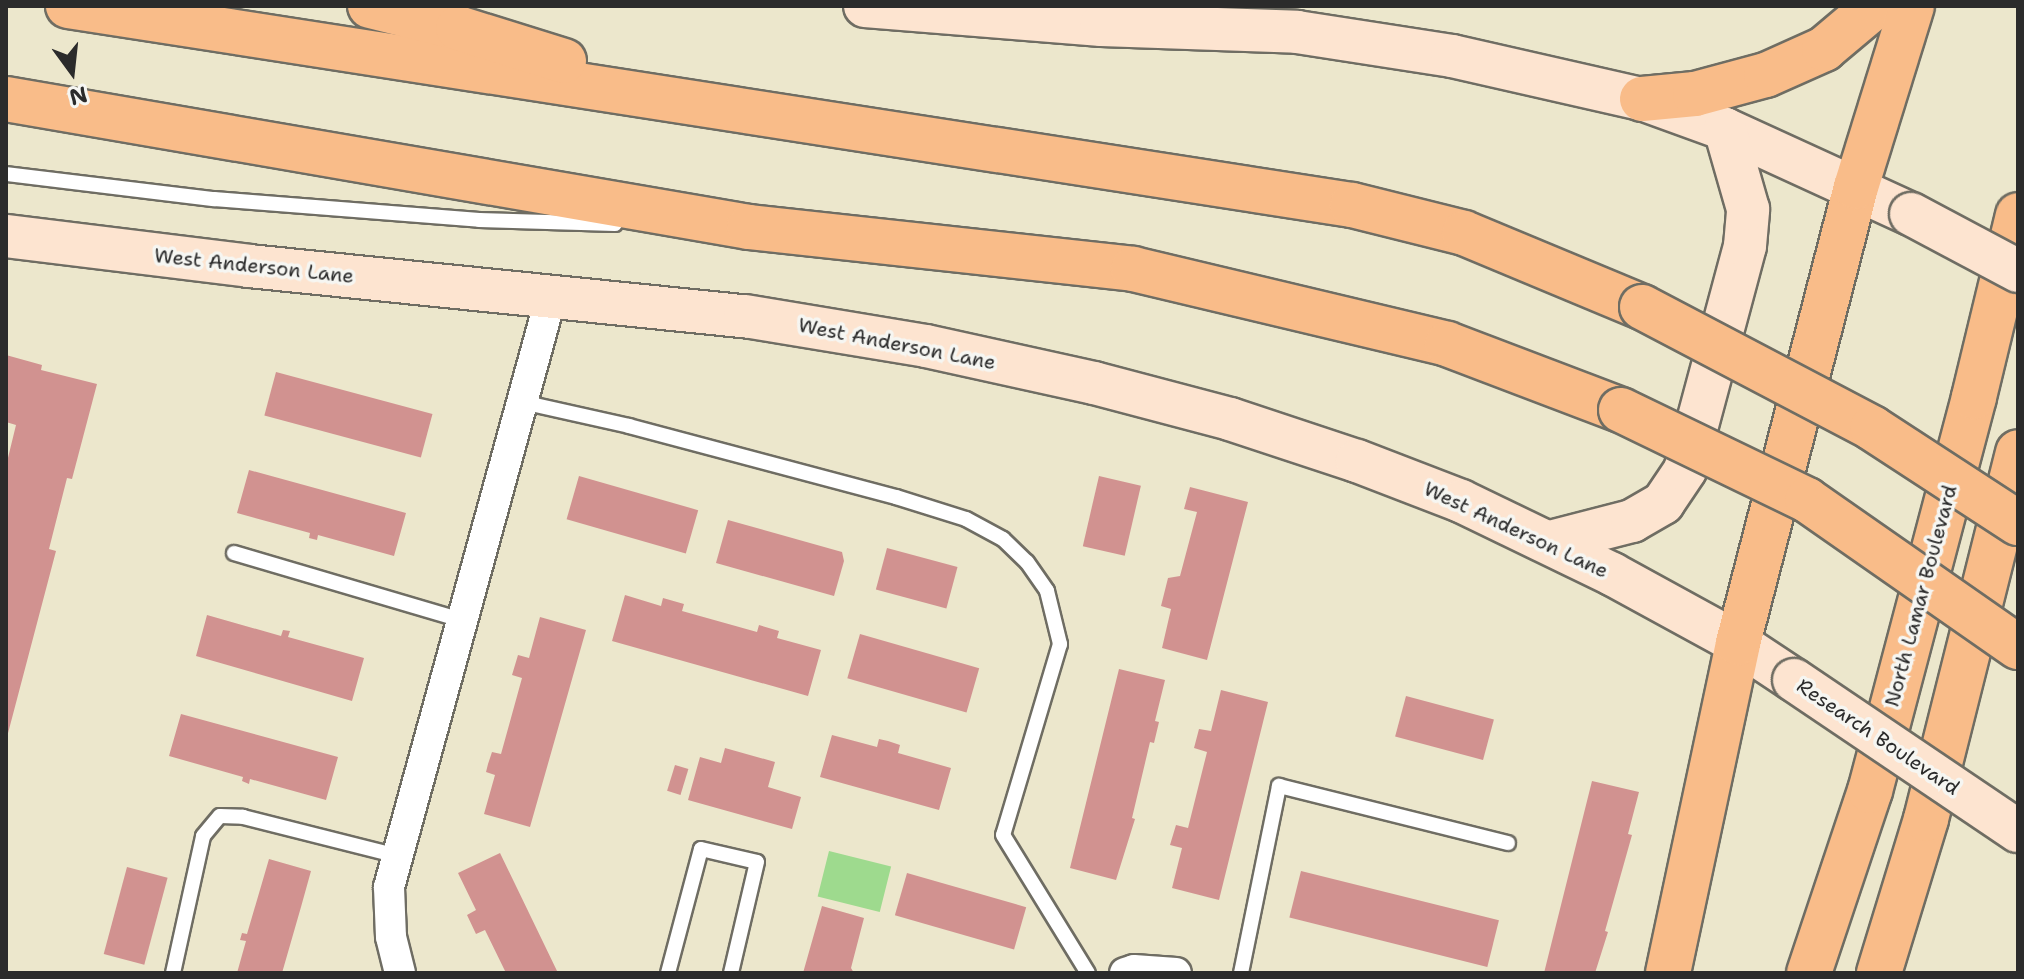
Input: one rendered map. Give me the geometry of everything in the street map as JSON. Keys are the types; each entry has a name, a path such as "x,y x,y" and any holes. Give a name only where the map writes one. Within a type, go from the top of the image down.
{"main road":[{"path":"68,6 1352,205 1464,233 1642,307 1872,428 2018,523"},
{"path":"370,6 458,28 704,105"},
{"path":"865,6 1101,25 1297,32 1452,56 1642,99 1725,129 1856,187 2018,271"},
{"path":"1642,99 1695,94 1766,75 1824,49 1875,6"},
{"path":"1668,973 1738,643 1856,187 1912,6"},
{"path":"6,99 749,227 1133,269 1447,344 1621,410 1807,500 2018,647"},
{"path":"1550,542 1632,521 1663,503 1685,470 1745,246 1748,209 1725,129"},
{"name":"North Lamar Boulevard","path":"1809,973 1870,791 1974,397 2018,215"},
{"name":"West Anderson Lane","path":"6,236 249,266 760,319 926,346 1094,383 1230,419 1357,461 1461,501 1550,542 1738,643"},
{"path":"1879,973 1926,819 2018,452"},
{"name":"Research Boulevard","path":"1738,643 2018,831"}],"street":[{"path":"400,973 391,937 389,887 551,297"},
{"path":"1125,973 1134,970 1176,973"}],"lane":[{"path":"6,174 214,199 479,220 749,227"},
{"path":"522,402 629,426 910,501 966,519 1003,539 1027,562 1047,591 1060,644 1003,835 1088,973"},
{"path":"234,553 462,620"},
{"path":"1241,973 1279,786 1508,843"},
{"path":"173,973 203,836 220,816 243,817 398,856"},
{"path":"668,973 701,849 757,862 731,973"}],"green space":[{"path":"829,851 891,866 880,912 818,897"}],"building":[{"path":"6,355 42,365 41,370 97,384 72,479 67,478 49,549 56,551 7,737 6,466 16,425 6,422"},
{"path":"276,372 432,414 421,457 264,415"},
{"path":"249,470 406,513 394,556 318,535 317,540 309,538 310,533 237,513"},
{"path":"579,476 698,510 686,553 567,519"},
{"path":"1099,476 1141,486 1125,556 1083,546"},
{"path":"1190,487 1248,502 1207,660 1162,648 1171,609 1161,606 1168,578 1180,576 1197,512 1184,509"},
{"path":"728,520 842,552 844,561 834,596 716,563"},
{"path":"887,548 958,567 946,608 876,590"},
{"path":"625,595 661,606 663,598 684,604 682,611 757,632 759,625 779,631 777,638 821,650 808,696 612,641"},
{"path":"207,615 281,636 283,630 290,631 288,637 364,658 352,701 196,656"},
{"path":"540,617 586,630 530,827 484,814 495,775 486,772 492,752 501,754 522,678 512,675 518,655 529,658"},
{"path":"860,634 979,668 967,712 847,678"},
{"path":"1119,669 1165,680 1155,721 1159,722 1154,743 1150,742 1132,818 1135,819 1116,880 1070,868"},
{"path":"1221,690 1268,702 1219,900 1172,888 1182,848 1170,845 1176,825 1188,828 1207,752 1194,748 1199,729 1211,731"},
{"path":"1406,696 1494,720 1483,760 1395,737"},
{"path":"181,714 338,757 326,800 250,779 249,784 242,781 243,777 169,756"},
{"path":"832,735 877,747 879,739 888,741 900,745 898,753 951,768 939,810 820,777"},
{"path":"725,748 775,762 768,787 801,797 792,829 688,800 700,757 721,763"},
{"path":"675,765 688,769 680,795 667,791"},
{"path":"1592,781 1639,792 1628,834 1632,835 1605,931 1608,932 1595,973 1544,973"},
{"path":"500,853 558,973 506,973 485,930 476,934 467,915 476,910 458,873"},
{"path":"269,859 311,871 301,907 282,973 237,973 246,941 240,940 242,933 247,934"},
{"path":"127,867 168,878 144,965 104,954"},
{"path":"1301,871 1499,920 1487,967 1289,918"},
{"path":"907,873 1026,907 1014,949 895,915"},
{"path":"822,906 864,918 851,968 854,973 803,973"}]}
